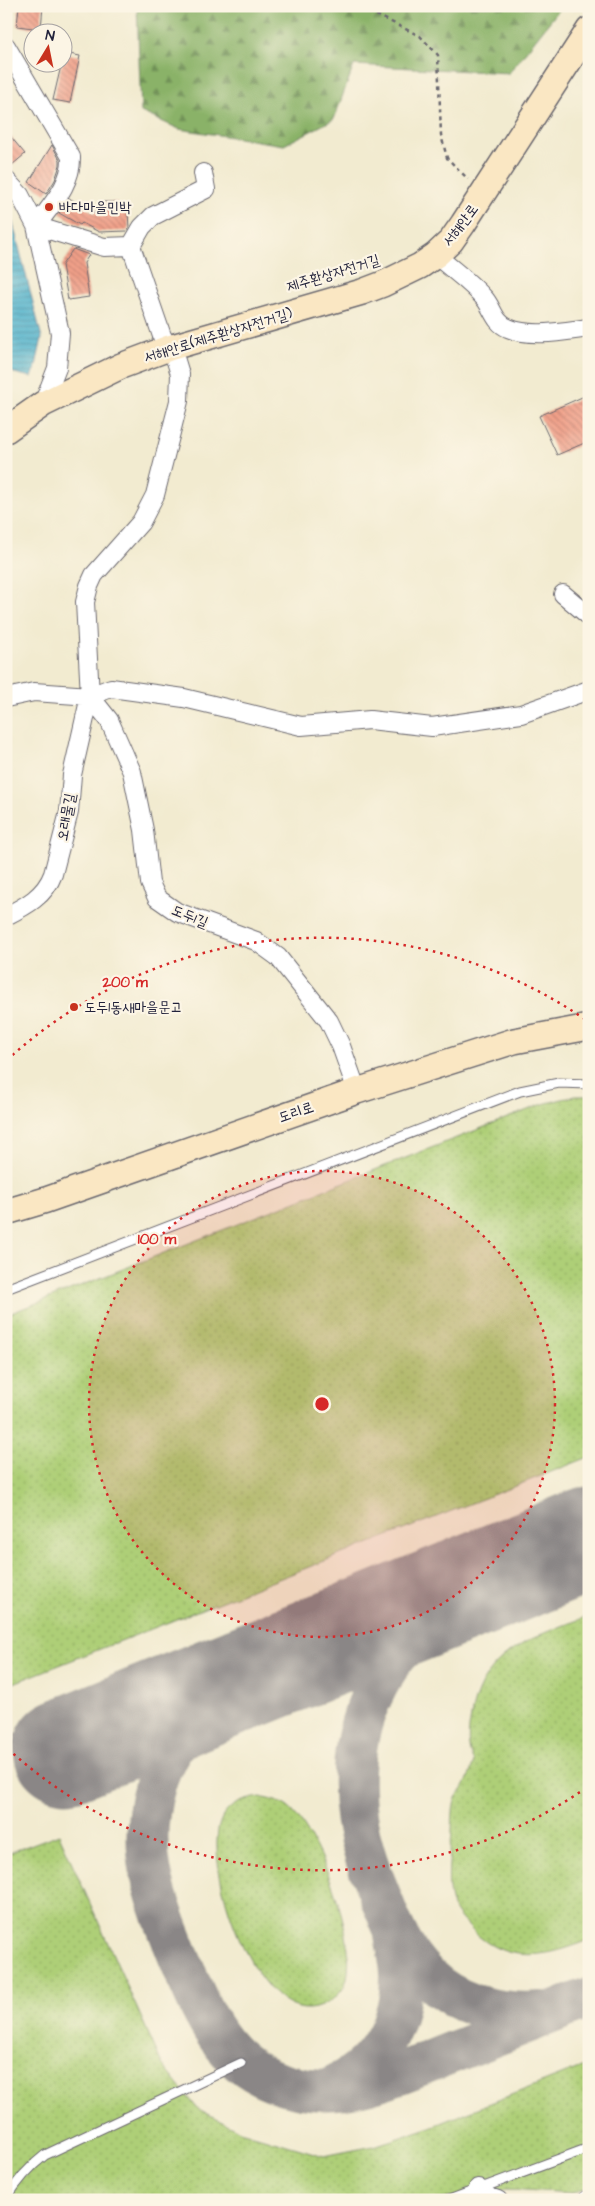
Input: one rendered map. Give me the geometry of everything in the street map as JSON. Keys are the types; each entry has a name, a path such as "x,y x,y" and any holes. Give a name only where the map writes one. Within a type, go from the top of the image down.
{"street":[{"path":"483,194 589,30"},
{"path":"6,46 71,158 72,171 36,226"},
{"path":"36,226 104,247 131,246 153,216 206,189 203,172"},
{"path":"6,180 20,195 36,226 60,333 57,368 43,404"},
{"name":"서해안로","path":"436,255 451,240 483,194"},
{"name":"오래물길","path":"6,916 35,899 49,884 67,820 72,774 90,696 85,602 94,575 130,537 155,495 179,400 181,385 176,361 169,348 131,246"},
{"path":"436,255 468,280 486,300 499,322 508,328 539,332 589,328"},
{"name":"서해안로(제주환상자전거길)","path":"6,430 43,404 121,366 169,348 362,292 414,269 436,255"},
{"path":"563,594 589,616"},
{"path":"6,698 34,692 90,696 111,688 184,698 301,726 370,720 432,727 520,714 589,690"},
{"name":"도두1길","path":"90,696 109,720 132,772 144,830 150,883 157,898 177,912 256,940 278,957 329,1021 341,1046 357,1091"},
{"name":"도리로","path":"6,1212 46,1200 357,1091 514,1041 589,1027"},
{"path":"478,2188 489,2197 498,2200"}],"lane":[{"path":"6,1289 520,1091 560,1083 589,1084"},
{"path":"6,2199 30,2166 45,2155 241,2062"},
{"path":"449,2200 589,2148"}],"path":[{"path":"368,6 366,10 420,36 438,55 441,135 447,158 483,194"}],"green space":[{"path":"137,6 562,6 509,73 354,65 334,119 284,145 179,129 141,112"},
{"path":"574,1096 589,1096 589,1457 6,1686 6,1315 543,1104"},
{"path":"589,1616 589,1940 557,1951 541,1954 511,1953 483,1940 455,1911 450,1897 448,1874 453,1809 456,1798 464,1787 474,1762 469,1746 471,1717 477,1695 486,1676 499,1661 531,1639"},
{"path":"261,1797 286,1806 301,1822 325,1867 336,1895 344,1924 348,1950 348,1973 342,1990 333,1999 321,2006 298,2008 276,1994 256,1970 239,1938 227,1903 219,1869 217,1839 222,1818 234,1805"},
{"path":"59,1834 162,2064 197,2108 240,2131 324,2156 374,2146 425,2129 589,2064 589,2187 573,2193 507,2189 437,2200 6,2200 6,1854"}],"water":[{"path":"6,206 10,212 42,338 35,370 31,377 6,371"}],"building":[{"path":"19,6 43,6 42,22 22,22 22,27 17,26"},
{"path":"72,54 80,56 70,103 53,100 60,72 72,72"},
{"path":"6,131 25,154 12,165 6,159"},
{"path":"52,145 60,160 60,165 55,180 46,194 29,182"},
{"path":"69,198 95,213 103,202 116,202 128,212 129,228 127,231 99,232 82,223 80,225 59,213"},
{"path":"73,249 89,255 84,263 89,297 68,300 62,265"},
{"path":"589,394 589,441 557,455 539,416"}],"taxiway":[{"path":"502,1574 461,1598 426,1623 411,1638 384,1674 364,1714 359,1734 355,1754 354,1796 360,1836 371,1872 397,1934 418,1967 427,1977 449,1994 474,2005 501,2011 542,2012"},
{"path":"236,1683 198,1715 168,1754 155,1785 147,1831 151,1873 170,1935 198,2002 209,2023 222,2042 237,2058 254,2071 276,2082 302,2088 323,2090 363,2085 403,2072 589,1998"},
{"path":"336,2085 364,2066 385,2040 392,2025 397,2010 401,1976 395,1934"}],"runway":[{"path":"66,1750 589,1539"}],"place":[{"name":"바다마을민박","path":"49,207"},
{"name":"도두1동새마을문고","path":"74,1007"}]}
